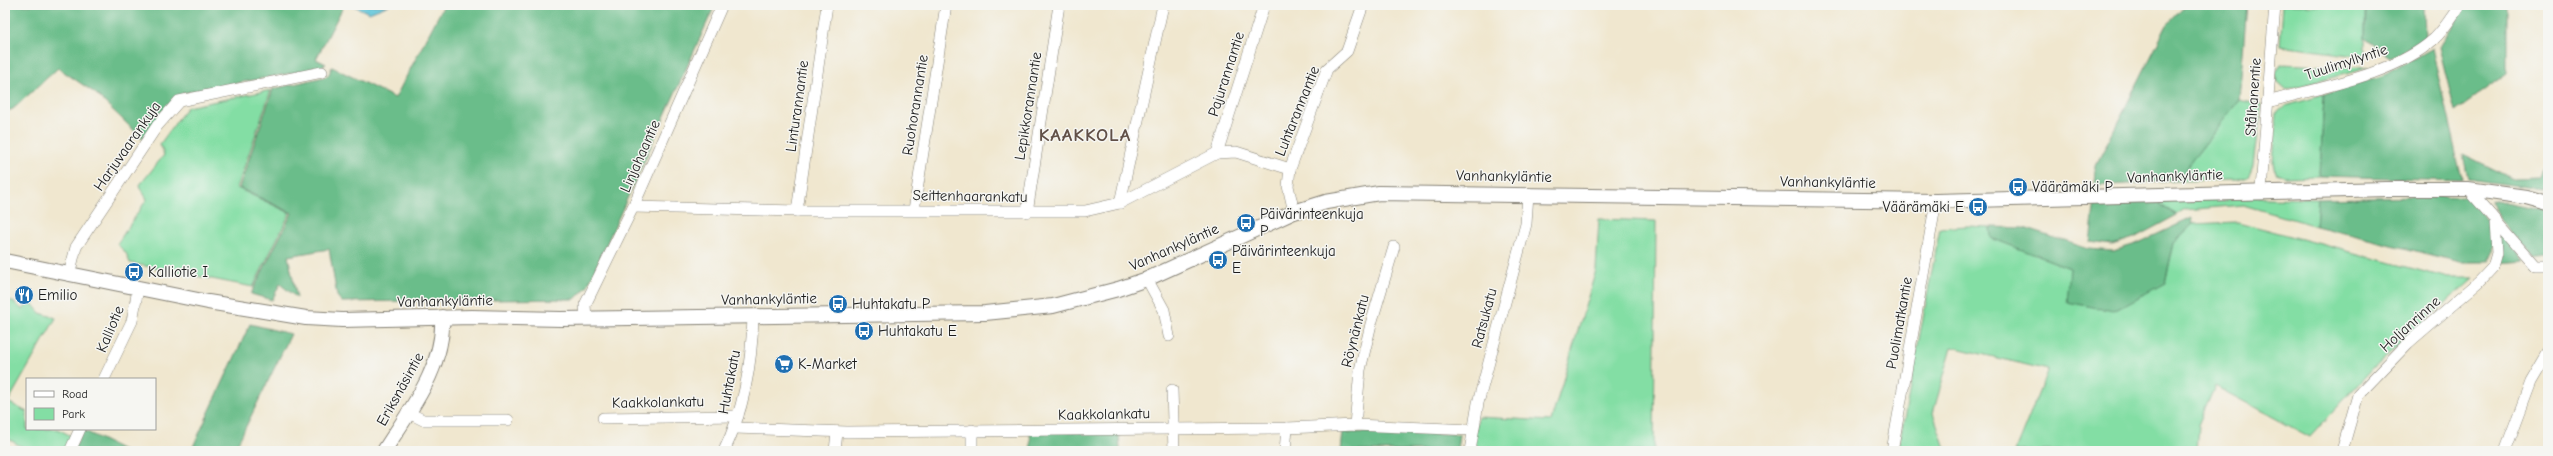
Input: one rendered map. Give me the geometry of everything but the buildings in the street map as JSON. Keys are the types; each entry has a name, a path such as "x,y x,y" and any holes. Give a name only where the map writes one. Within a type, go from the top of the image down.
{"street":[{"name":"Linjahaantie","path":"586,318 586,304 633,207 722,5"},
{"name":"Linturannantie","path":"797,211 827,5"},
{"name":"Ruohorannantie","path":"914,210 946,5"},
{"name":"Lepikkorannantie","path":"1027,212 1059,5"},
{"path":"1120,203 1163,5"},
{"name":"Pajurannantie","path":"1217,153 1264,5"},
{"name":"Luhtarannantie","path":"1294,212 1288,186 1290,169 1327,69 1347,51 1363,5"},
{"name":"Stålhanentie","path":"2261,190 2275,5"},
{"name":"Tuulimyllyntie","path":"2267,102 2383,69 2420,50 2435,39 2460,5"},
{"name":"Harjuvaarankuja","path":"69,276 76,247 157,126 179,102 322,72"},
{"name":"Seittenhaarankatu","path":"633,207 797,211 1085,211 1120,203 1217,153 1236,152 1290,169"},
{"path":"2468,189 2495,222 2535,266 2548,266"},
{"name":"Vanhankyläntie","path":"5,261 69,276 306,318 342,320 442,317 586,318 893,315 1016,311 1054,306 1147,279 1294,212 1326,202 1379,193 1936,200 2261,190 2468,189 2526,197 2548,203"},
{"name":"Ratsukatu","path":"1470,451 1472,430 1500,314 1526,224 1528,194"},
{"name":"Puolimatkantie","path":"1892,451 1936,200"},
{"name":"Holjanrinne","path":"2342,451 2358,395 2408,343 2479,282 2493,267 2497,253 2495,222"},
{"name":"Röynänkatu","path":"1355,425 1360,370 1371,324 1394,247"},
{"path":"1147,279 1164,310 1169,336"},
{"name":"Kalliotie","path":"104,378 132,321 138,289"},
{"name":"Huhtakatu","path":"724,451 735,428 752,351 753,316"},
{"name":"Eriksnäsintie","path":"384,451 428,378 439,352 443,336 442,317"},
{"path":"2504,451 2531,382 2548,353"},
{"path":"1172,390 1174,451"},
{"path":"408,412 423,420 508,420"},
{"name":"Kaakkolankatu","path":"603,418 738,416"},
{"name":"Kaakkolankatu","path":"735,428 837,432 1287,428 1355,425 1472,430"},
{"path":"1285,451 1287,428"},
{"path":"70,451 80,430"},
{"path":"972,430 972,451"},
{"path":"835,451 837,432"}],"green space":[{"path":"5,5 343,5 343,7 316,59 326,64 319,68 183,93 161,112 143,139 95,93 58,68 13,109 5,112"},
{"path":"444,5 715,5 587,287 575,299 342,302 337,296 329,249 288,256 297,298 280,284 272,300 251,294 292,213 239,188 273,89 328,76 332,67 395,98"},
{"path":"2186,5 2247,5 2239,100 2176,181 2095,186 2096,165 2167,25"},
{"path":"2283,5 2365,5 2365,57 2280,46"},
{"path":"2366,5 2424,5 2425,39 2391,58 2365,38"},
{"path":"2467,5 2507,5 2507,74 2455,112 2439,47"},
{"path":"2432,48 2462,180 2320,176 2324,95 2386,74"},
{"path":"2281,64 2368,68 2285,90 2277,83 2276,73"},
{"path":"271,90 237,188 290,213 253,287 130,263 126,253 117,244 147,199 139,186 164,155 160,144 187,107"},
{"path":"2324,95 2320,176 2284,177 2275,173 2273,163 2277,113 2285,106"},
{"path":"2239,100 2261,105 2253,165 2248,177 2238,180 2176,181"},
{"path":"2463,154 2514,179 2539,178 2548,164 2548,190 2468,179"},
{"path":"2167,196 2318,199 2316,226 2243,205 2185,210 2177,215 2160,205"},
{"path":"2167,196 2160,205 2177,215 2134,238 2112,245 2090,242 2095,201"},
{"path":"2469,196 2489,226 2492,242 2489,262 2460,262 2316,226 2318,199"},
{"path":"2491,200 2548,212 2548,260 2536,260 2499,220"},
{"path":"2192,218 2193,224 2174,242 2165,283 2113,311 2067,302 2070,268 1991,238 1990,227 2024,228 2089,249 2113,251 2136,244"},
{"path":"1599,219 1656,221 1654,451 1472,451 1478,417 1551,421 1596,270"},
{"path":"2238,222 2448,278 2473,278 2372,369 2310,437 2215,386 2198,425 2196,451 2015,451 2048,370 1952,347 1933,413 1946,451 1898,451 1940,228 1967,226 1990,227 1992,238 2070,268 2165,283 2174,242 2193,224"},
{"path":"2499,233 2524,261 2498,263"},
{"path":"11,300 23,310 30,301 40,313 56,318 8,402 26,411 26,430 60,430 73,437 67,451 29,451 5,437 5,307"},
{"path":"250,324 291,334 234,451 191,451"},
{"path":"83,430 125,451 73,451"},
{"path":"1030,432 1119,432 1120,451 1031,451"},
{"path":"1343,432 1459,434 1457,451 1341,451"}],"water":[{"path":"352,5 389,5 369,13"}],"place":[{"name":"Väärämäki P","path":"2018,187"},
{"name":"Väärämäki E","path":"1978,207"},
{"name":"Päivärinteenkuja P","path":"1246,223"},
{"name":"Päivärinteenkuja E","path":"1218,260"},
{"name":"Kalliotie I","path":"134,272"},
{"name":"Emilio","path":"24,295"},
{"name":"Huhtakatu P","path":"838,304"},
{"name":"Huhtakatu E","path":"864,331"},
{"name":"K-Market","path":"784,364"}],"district":[{"name":"KAAKKOLA","path":"1085,134"}]}
